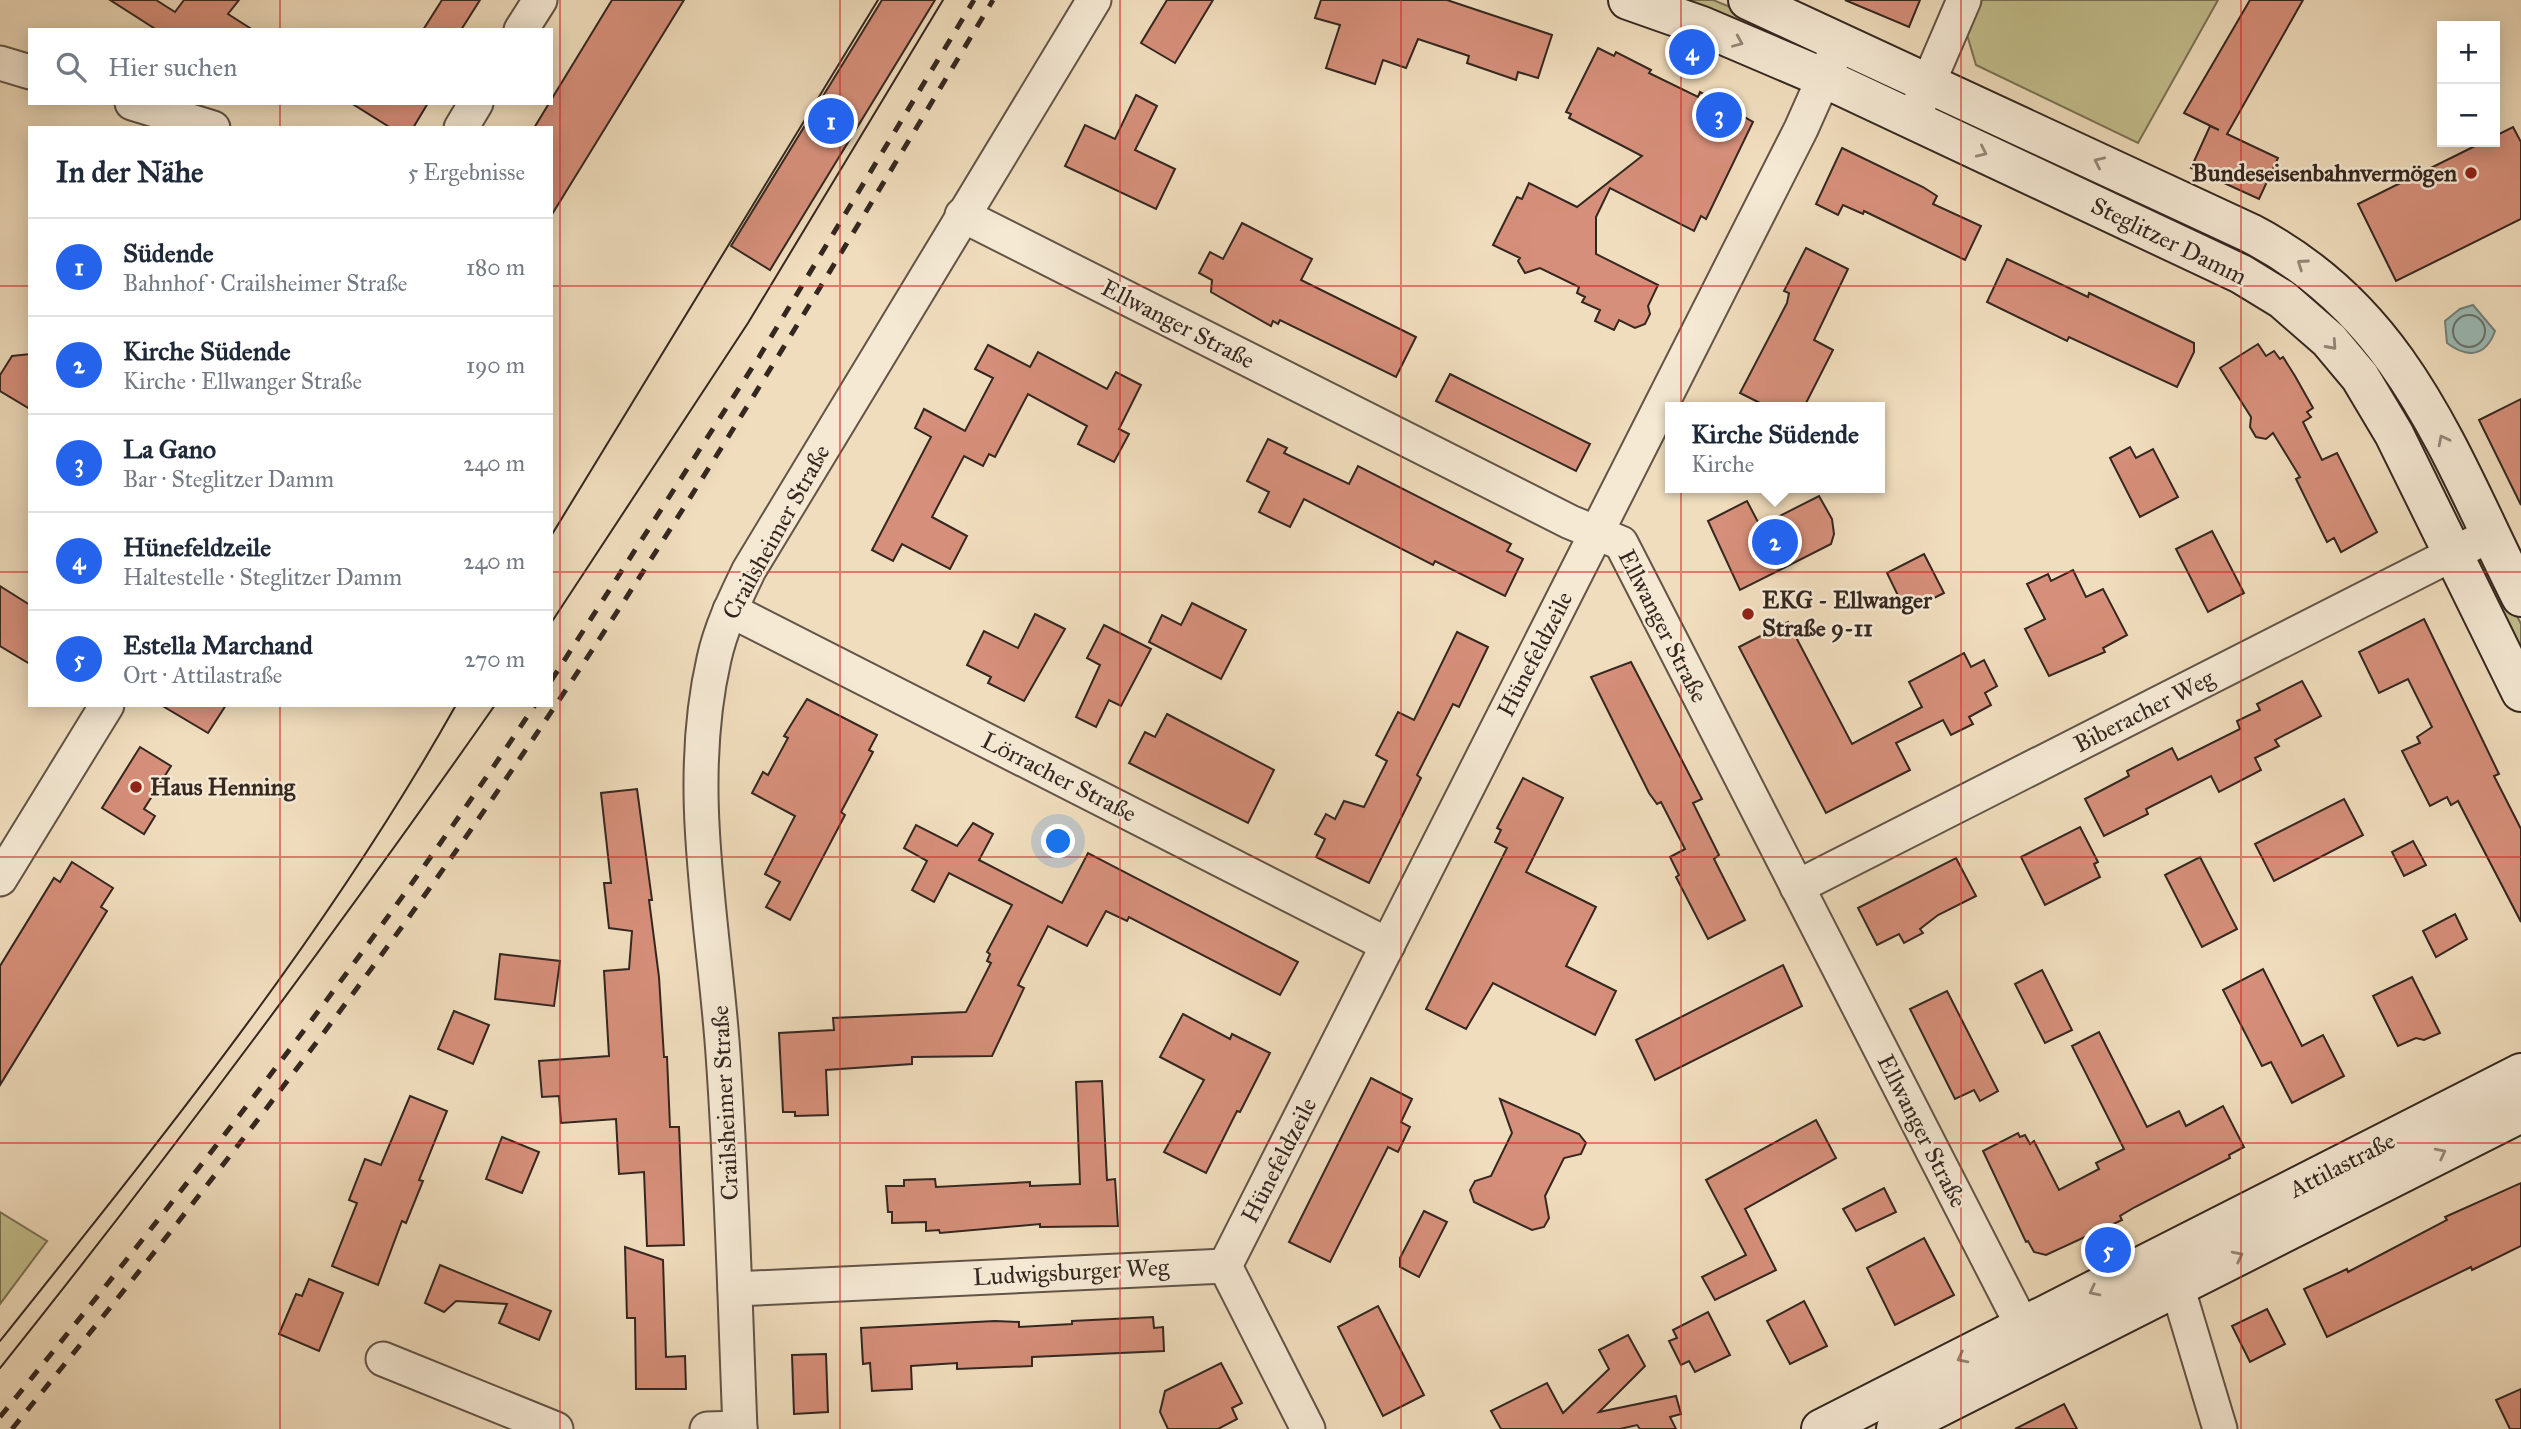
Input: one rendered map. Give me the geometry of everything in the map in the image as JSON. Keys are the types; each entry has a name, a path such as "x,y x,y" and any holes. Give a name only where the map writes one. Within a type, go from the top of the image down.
{"main road":[{"name":"Steglitzer Damm","path":"1629,0 1702,26 1824,78 2241,274 2282,299 2329,340 2360,377 2394,434 2521,692"},
{"name":"Steglitzer Damm","path":"1748,0 2250,233 2316,274 2358,311 2402,366 2521,597"},
{"name":"Attilastraße","path":"1896,1429 2521,1073"},
{"name":"Attilastraße","path":"1821,1429 2023,1327 2170,1271 2521,1113"}],"street":[{"path":"522,28 540,0"},
{"name":"Crailsheimer Straße","path":"740,1428 727,1104 701,818 704,711 714,658 730,610 749,570 1094,0"},
{"path":"1913,119 1964,0"},
{"name":"Hünefeldzeile","path":"1225,1266 1596,533 1841,41"},
{"path":"0,63 28,71"},
{"path":"138,105 207,126"},
{"path":"462,126 475,105"},
{"name":"Ellwanger Straße","path":"962,215 1596,533 1621,542 2023,1327"},
{"name":"Biberacher Weg","path":"1797,887 2490,535"},
{"name":"Lörracher Straße","path":"730,610 1388,945"},
{"path":"0,879 106,707"},
{"path":"1225,1266 1308,1429"},
{"name":"Ludwigsburger Weg","path":"734,1289 1225,1266"},
{"path":"2170,1271 2220,1429"},
{"path":"383,1359 556,1429"},
{"path":"706,1429 740,1428"}],"shaded area":[{"path":"1666,0 1713,0 1777,26 1771,41"},
{"path":"1976,0 2218,0 2138,143 1976,65 1965,28"},
{"path":"2486,560 2490,562 2521,624 2521,660 2476,565"},
{"path":"0,1212 47,1241 0,1304"}],"water":[{"path":"2473,305 2495,331 2487,346 2469,353 2447,343 2445,321 2460,309"}],"building":[{"path":"110,0 156,0 175,12 184,0 239,0 228,14 250,28 154,28"},
{"path":"442,0 480,0 462,28 424,28"},
{"path":"612,0 684,0 553,213 553,126 535,126 548,105 553,105 553,97"},
{"path":"882,0 935,0 770,270 731,246"},
{"path":"1167,0 1213,0 1175,63 1141,43"},
{"path":"1321,0 1447,0 1552,35 1538,78 1518,72 1516,80 1467,63 1469,56 1418,39 1406,68 1383,60 1375,84 1326,68 1340,25 1315,18"},
{"path":"1845,0 1920,0 1909,27"},
{"path":"2250,0 2303,0 2227,134 2278,158 2259,199 2191,168 2210,126 2219,130 2184,113"},
{"path":"1598,48 1614,56 1616,52 1651,70 1649,73 1698,97 1700,92 1753,122 1706,219 1701,216 1694,231 1610,188 1596,217 1596,254 1658,285 1648,306 1650,314 1645,324 1635,328 1619,320 1614,330 1595,321 1600,310 1582,302 1585,297 1577,293 1579,287 1540,268 1525,273 1518,261 1520,258 1493,245 1517,197 1522,199 1529,183 1577,207 1642,156 1569,118 1571,114 1566,112"},
{"path":"1136,95 1157,106 1135,150 1175,169 1156,209 1065,166 1085,125 1115,139"},
{"path":"354,105 427,105 414,126 388,126"},
{"name":"Bundeseisenbahnvermögen","path":"2513,127 2521,142 2521,219 2396,281 2358,204 2473,147 2500,147 2500,134"},
{"path":"1842,148 1923,187 1937,196 1933,204 1981,226 1965,260 1864,211 1863,214 1843,205 1838,215 1816,204"},
{"path":"1242,223 1312,259 1301,280 1416,337 1396,377 1280,320 1278,324 1273,321 1271,326 1211,292 1212,280 1199,273 1210,252 1223,259"},
{"path":"1806,248 1848,269 1814,340 1833,350 1807,402 1758,402 1740,393 1787,303 1789,293 1784,291"},
{"path":"2007,259 2088,297 2089,293 2194,343 2194,352 2177,387 2069,337 2067,341 1987,302"},
{"path":"2258,344 2266,356 2274,351 2280,359 2283,357 2313,408 2307,412 2311,417 2303,422 2322,460 2337,453 2377,532 2341,552 2334,538 2327,542 2296,479 2300,477 2273,433 2266,439 2256,437 2250,427 2251,417 2220,368"},
{"path":"988,345 1030,367 1038,352 1107,389 1116,372 1141,385 1119,429 1129,434 1114,462 1078,444 1087,426 1028,394 995,457 989,454 983,466 964,456 932,517 967,536 950,569 902,544 893,561 872,550 931,437 915,428 924,409 965,431 993,378 975,369"},
{"path":"28,354 28,408 0,391 0,375 12,356"},
{"path":"1450,374 1590,444 1576,471 1436,401"},
{"path":"2521,399 2521,505 2479,420"},
{"path":"1268,439 1287,448 1284,453 1349,484 1358,466 1511,544 1507,551 1523,559 1505,596 1435,561 1433,565 1304,499 1290,527 1259,512 1269,492 1247,481"},
{"path":"2130,447 2136,458 2153,449 2178,497 2140,517 2110,458"},
{"path":"1819,496 1832,519 1834,534 1831,544 1740,590 1708,521 1747,501 1760,526"},
{"path":"2212,531 2244,593 2208,612 2176,549"},
{"path":"1924,554 1944,593 1906,612 1887,573"},
{"path":"2073,570 2086,597 2103,589 2127,635 2103,648 2105,652 2049,676 2025,629 2045,619 2027,584 2048,574 2051,581"},
{"path":"0,586 28,604 28,663 0,646"},
{"path":"1192,603 1246,630 1221,679 1149,642 1162,615 1181,625"},
{"path":"1035,614 1065,629 1024,701 988,683 991,677 967,665 984,631 1018,648"},
{"path":"2424,619 2499,774 2494,776 2521,829 2521,922 2458,801 2451,805 2447,797 2430,806 2402,751 2420,743 2417,737 2432,727 2408,679 2379,693 2359,652"},
{"path":"1788,622 1852,744 1922,707 1909,682 1964,653 1971,667 1984,660 1997,686 1985,693 1991,705 1969,717 1973,724 1951,735 1943,720 1896,743 1910,770 1826,813 1739,647"},
{"path":"1104,625 1151,649 1121,706 1109,700 1096,727 1076,717 1100,665 1087,658"},
{"path":"1457,632 1488,647 1459,707 1453,704 1417,775 1421,778 1369,883 1316,857 1325,839 1315,834 1326,814 1335,819 1344,801 1364,807 1387,761 1376,755 1398,712 1414,720"},
{"path":"1631,662 1702,799 1693,803 1719,855 1714,859 1745,920 1708,939 1676,877 1679,875 1670,857 1685,849 1661,802 1657,804 1649,793 1591,677"},
{"path":"2302,681 2321,716 2275,740 2279,746 2255,758 2261,770 2219,792 2211,776 2146,809 2148,814 2104,836 2085,799 2129,776 2127,771 2172,748 2178,760 2240,729 2237,721 2260,710 2257,704"},
{"path":"807,699 877,735 869,750 873,752 841,812 845,815 790,920 766,907 780,882 765,874 795,816 752,793 763,772 768,775 788,738 784,736"},
{"path":"164,707 225,707 208,733"},
{"path":"1167,714 1274,770 1248,823 1129,763 1145,732 1155,737"},
{"name":"Haus Henning","path":"140,747 171,766 144,809 155,816 144,834 102,808"},
{"path":"1523,778 1563,798 1526,872 1596,907 1566,966 1616,991 1595,1035 1493,983 1466,1029 1426,1009 1507,848 1495,842 1501,830 1497,828"},
{"path":"637,789 652,900 649,900 659,977 664,1057 667,1057 670,1127 679,1127 684,1245 647,1246 644,1172 619,1174 616,1119 561,1123 559,1096 542,1097 539,1061 609,1056 604,971 629,969 632,931 609,928 604,883 611,883 601,793"},
{"path":"2344,799 2363,835 2274,881 2255,844"},
{"path":"973,823 993,834 979,860 1062,903 1088,853 1298,962 1280,995 1129,917 1127,921 1106,911 1087,946 1048,926 1018,985 1024,988 992,1056 912,1057 912,1064 826,1070 828,1115 795,1116 795,1112 783,1112 779,1033 834,1030 833,1018 966,1012 991,963 987,961 990,954 987,952 1012,905 949,873 934,902 912,890 927,861 904,848 916,825 957,846"},
{"path":"2080,827 2098,862 2094,864 2100,877 2045,905 2021,857"},
{"path":"2413,841 2426,865 2404,876 2392,852"},
{"path":"2200,857 2237,929 2202,947 2165,875"},
{"path":"1956,858 1976,896 1938,915 1920,929 1923,933 1904,943 1899,934 1877,945 1858,908"},
{"path":"72,862 113,888 101,907 107,911 0,1085 0,966 54,878 60,882"},
{"path":"2455,914 2467,939 2436,957 2423,931"},
{"path":"500,954 560,961 554,1006 495,999"},
{"path":"1783,965 1802,1006 1655,1080 1636,1040"},
{"path":"2263,969 2302,1046 2323,1035 2344,1076 2292,1103 2271,1062 2262,1066 2223,990"},
{"path":"2042,970 2072,1030 2045,1043 2015,984"},
{"path":"2412,977 2440,1033 2424,1040 2416,1038 2398,1046 2373,996"},
{"path":"1947,991 1998,1091 1980,1101 1974,1090 1955,1099 1910,1009"},
{"path":"454,1011 489,1025 473,1064 438,1049"},
{"path":"1183,1014 1230,1039 1232,1034 1270,1053 1206,1173 1164,1152 1204,1080 1160,1057"},
{"path":"2099,1032 2147,1127 2179,1111 2186,1126 2223,1106 2244,1147 2229,1155 2230,1158 2135,1207 2120,1216 2122,1220 2046,1255 2034,1252 2028,1241 2026,1242 1983,1151 2018,1133 2020,1137 2025,1135 2030,1144 2034,1141 2059,1190 2099,1169 2096,1163 2124,1149 2072,1046"},
{"path":"1371,1078 1412,1099 1401,1122 1410,1127 1398,1152 1388,1147 1330,1262 1289,1242"},
{"path":"1102,1081 1107,1180 1115,1179 1118,1226 1040,1227 1040,1224 940,1233 939,1230 926,1231 926,1222 892,1223 892,1212 888,1212 886,1186 904,1186 904,1180 935,1179 936,1187 1030,1182 1030,1186 1080,1184 1076,1082"},
{"path":"410,1096 447,1111 419,1180 423,1181 406,1223 402,1221 378,1285 332,1266 357,1203 349,1200 365,1159 381,1165"},
{"path":"1500,1099 1579,1134 1586,1143 1581,1154 1564,1158 1545,1196 1549,1218 1544,1227 1532,1230 1474,1202 1470,1190 1475,1181 1491,1176 1512,1133"},
{"path":"1816,1120 1836,1158 1745,1209 1776,1270 1715,1300 1702,1277 1746,1255 1706,1180"},
{"path":"502,1137 539,1152 522,1193 486,1179"},
{"path":"2521,1183 2521,1246 2472,1270 2471,1267 2327,1337 2304,1289 2347,1269 2348,1272 2447,1220 2445,1217"},
{"path":"1884,1188 1896,1212 1856,1231 1843,1209"},
{"path":"1424,1211 1447,1222 1419,1277 1400,1267 1400,1258"},
{"path":"1924,1238 1954,1295 1895,1325 1867,1268"},
{"path":"625,1247 663,1260 666,1357 685,1356 686,1389 636,1389 635,1318 627,1318"},
{"path":"440,1265 551,1311 539,1340 499,1323 507,1304 456,1301 444,1312 425,1303"},
{"path":"309,1279 343,1293 319,1351 279,1334 296,1294 302,1296"},
{"path":"1804,1301 1827,1346 1790,1364 1767,1321"},
{"path":"1378,1306 1424,1395 1383,1416 1338,1327"},
{"path":"2267,1309 2285,1344 2250,1362 2232,1326"},
{"path":"1708,1312 1730,1355 1695,1372 1689,1361 1681,1365 1669,1341 1677,1338 1673,1330"},
{"path":"1153,1317 1154,1328 1163,1327 1164,1351 1032,1357 1032,1366 957,1369 957,1363 911,1366 912,1389 872,1391 870,1363 863,1364 861,1328 995,1321 1019,1322 1019,1327"},
{"path":"1628,1335 1645,1366 1599,1412 1676,1396 1681,1414 1670,1417 1676,1429 1640,1429 1637,1425 1620,1429 1501,1429 1491,1411 1547,1383 1563,1413 1609,1369 1599,1350"},
{"path":"826,1354 828,1412 794,1414 792,1355"},
{"path":"1221,1363 1242,1403 1232,1408 1237,1419 1218,1429 1168,1429 1160,1412 1165,1391"},
{"path":"2521,1389 2521,1429 2510,1429 2496,1400"},
{"path":"2064,1404 2077,1429 2015,1429"}],"tram line":[{"path":"553,533 878,0"},
{"path":"553,620 748,323 943,0"},
{"path":"0,1341 182,1111 298,953 354,872 455,707"},
{"path":"0,1368 253,1041 494,707"}],"railway":[{"path":"553,678 759,357 974,0"},
{"path":"12,1429 283,1087 412,912 537,733 713,461 993,0"},
{"path":"0,1417 208,1156 343,979 534,707"}],"place":[{"name":"Hünefeldzeile","path":"1692,52"},
{"name":"La Gano","path":"1719,115"},
{"name":"Südende","path":"831,121"},
{"name":"Bundeseisenbahnvermögen","path":"2471,173"},
{"name":"Kirche Südende","path":"1775,542"},
{"name":"EKG - Ellwanger Straße 9-11","path":"1748,614"},
{"name":"Haus Henning","path":"136,787"},
{"name":"Estella Marchand","path":"2108,1250"}]}
